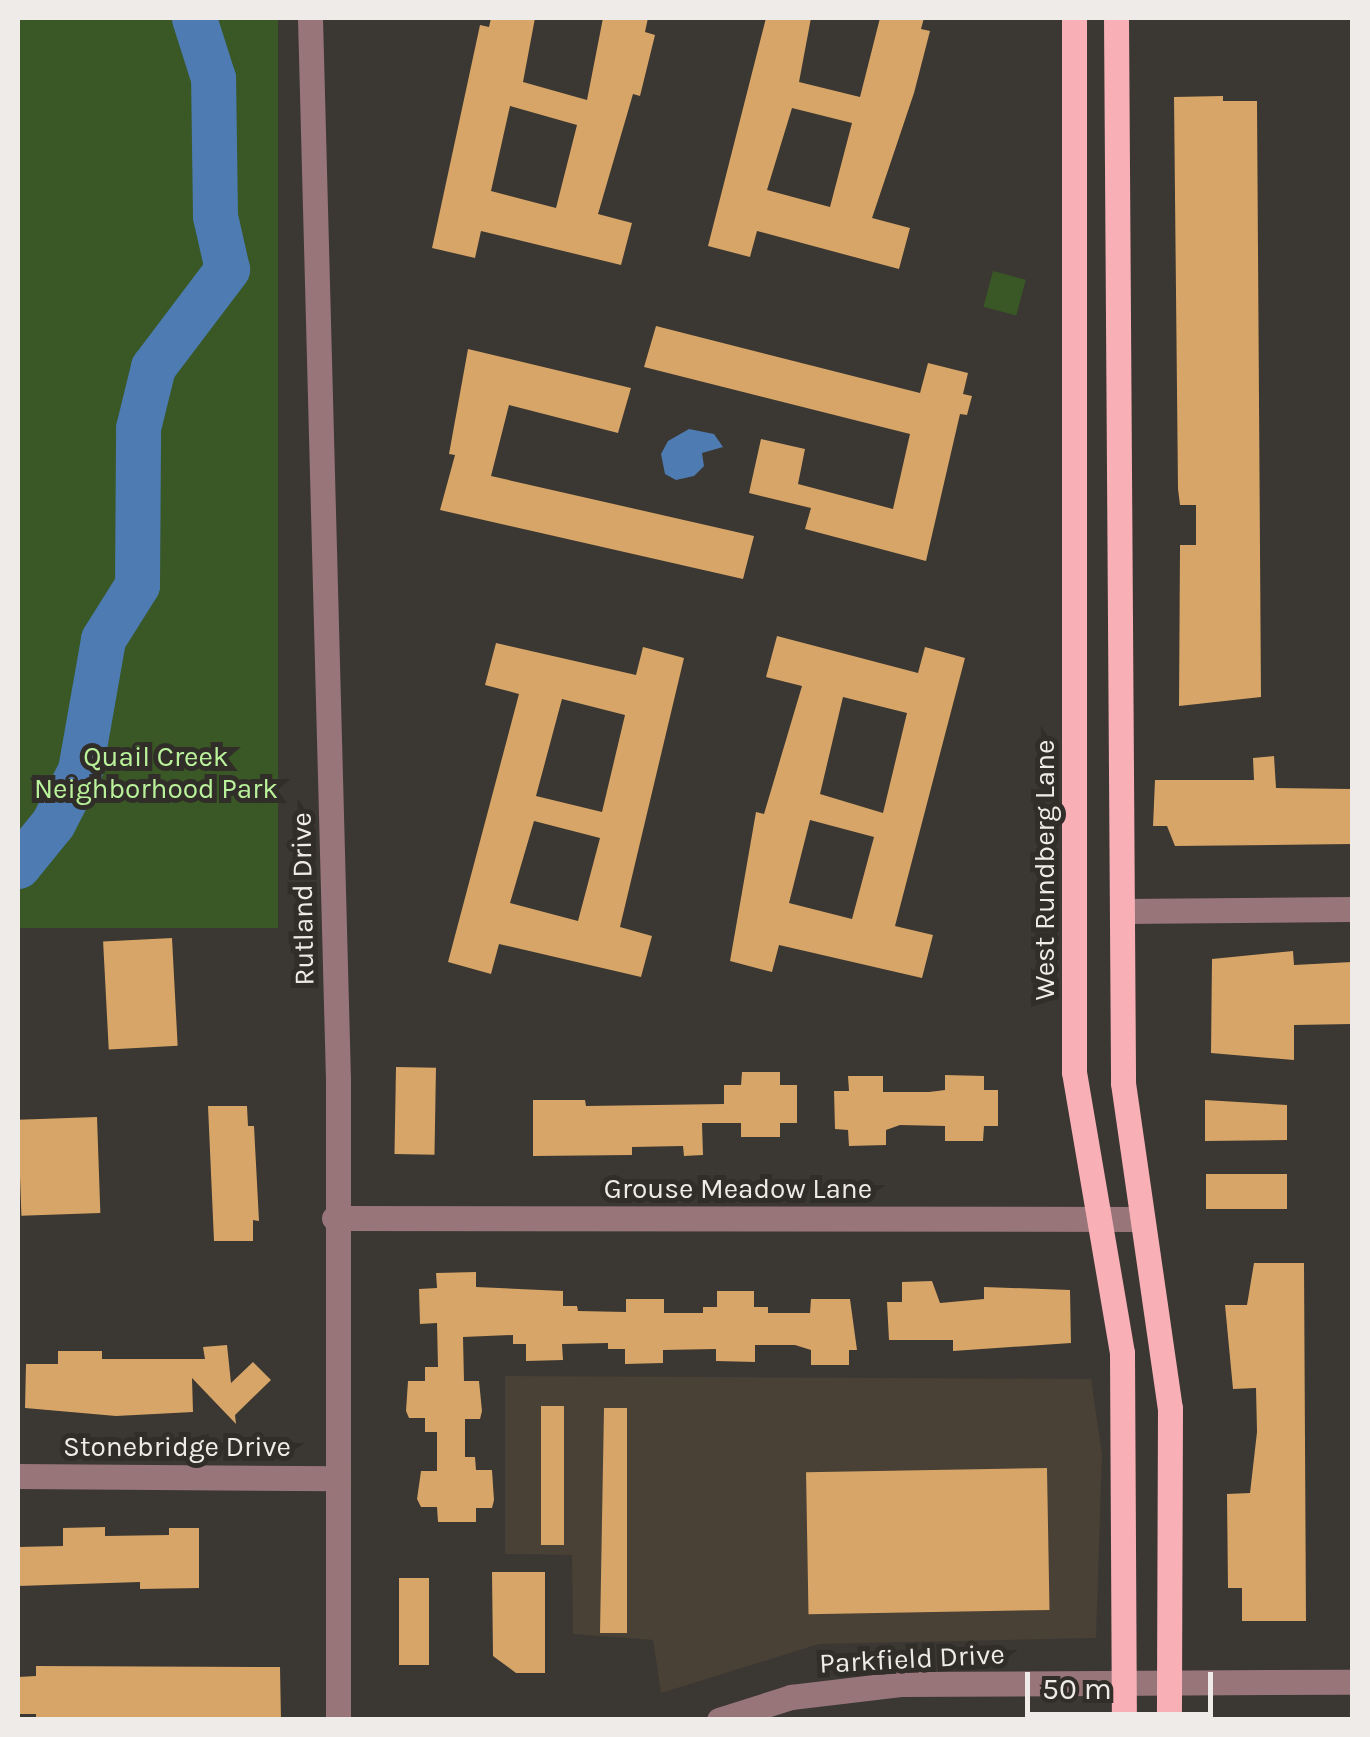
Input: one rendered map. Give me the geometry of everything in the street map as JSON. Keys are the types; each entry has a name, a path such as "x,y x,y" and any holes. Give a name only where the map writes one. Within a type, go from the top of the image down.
{"main road":[{"name":"West Rundberg Lane","path":"1074,18 1074,1072 1122,1354 1124,1720"},
{"path":"1116,18 1123,1083 1170,1408 1168,1720"},
{"path":"1075,380 1119,382"}],"street":[{"name":"Rutland Drive","path":"310,18 338,1080 334,1218 338,1720"},
{"path":"1122,910 1352,908"},
{"name":"Grouse Meadow Lane","path":"334,1218 1142,1219"},
{"name":"Stonebridge Drive","path":"18,1476 336,1478"},
{"name":"Parkfield Drive","path":"718,1720 838,1689 1124,1682 1352,1682"}],"shaded area":[{"path":"505,1376 1091,1379 1102,1454 1096,1638 819,1644 661,1693 653,1640 573,1634 572,1555 505,1554"}],"green space":[{"name":"Quail Creek Neighborhood Park","path":"18,18 278,18 278,928 18,928"},
{"path":"993,271 1026,280 1016,316 983,307"}],"water":[{"path":"689,429 714,434 723,447 702,453 704,466 694,476 676,480 665,474 661,454 668,441"}],"building":[{"path":"491,18 535,18 523,82 587,100 603,18 648,18 645,32 655,35 640,96 633,94 598,214 632,223 621,265 481,231 475,258 432,248 480,25 489,27","holes":["510,106 577,125 556,208 491,191"]},
{"path":"766,18 811,18 799,82 860,97 880,18 924,18 921,29 930,31 914,93 872,218 910,228 899,269 757,231 750,257 708,246","holes":["792,108 852,123 830,207 767,190"]},
{"path":"1223,96 1223,101 1257,101 1261,697 1179,706 1180,545 1196,545 1196,505 1180,505 1178,489 1174,97"},
{"path":"656,326 920,393 928,363 968,373 963,394 972,396 967,415 960,414 926,561 805,529 811,508 749,493 761,439 805,449 798,484 893,509 910,434 644,367"},
{"path":"468,349 631,388 618,433 509,405 491,476 754,536 743,579 440,510 455,455 449,454"},
{"path":"777,636 918,673 925,647 965,658 895,926 933,935 922,978 779,945 772,972 730,961 756,812 764,814 802,686 766,677","holes":["843,697 907,713 883,813 820,794","810,820 874,837 852,919 789,903"]},
{"path":"496,643 636,675 643,647 684,658 620,927 652,936 641,977 499,944 491,974 448,962 519,694 485,685","holes":["562,699 625,715 602,812 536,796","534,821 600,838 578,921 510,903"]},
{"path":"1274,756 1276,788 1352,789 1352,844 1175,846 1167,826 1153,826 1155,780 1254,780 1253,758"},
{"path":"172,938 178,1046 109,1049 103,942"},
{"path":"1293,951 1294,965 1352,962 1352,1024 1294,1025 1294,1060 1211,1053 1212,959"},
{"path":"396,1067 436,1068 434,1155 394,1154"},
{"path":"742,1072 780,1072 780,1085 797,1085 797,1123 780,1123 780,1137 741,1137 741,1123 702,1123 703,1155 684,1156 683,1146 632,1147 632,1155 533,1156 533,1100 585,1100 586,1106 724,1104 724,1085 741,1085"},
{"path":"945,1075 984,1076 984,1090 998,1090 998,1126 984,1126 983,1141 945,1141 945,1126 900,1125 886,1130 886,1145 849,1146 848,1130 835,1129 834,1091 849,1091 848,1076 883,1076 883,1092 929,1092 945,1090"},
{"path":"1205,1100 1287,1105 1287,1140 1205,1141"},
{"path":"208,1106 247,1106 248,1126 254,1126 259,1221 253,1220 253,1241 214,1241"},
{"path":"97,1117 100,1213 21,1216 18,1120"},
{"path":"1206,1174 1287,1174 1287,1209 1206,1209"},
{"path":"1254,1263 1304,1263 1306,1621 1242,1621 1242,1588 1228,1588 1227,1494 1250,1493 1257,1432 1256,1388 1233,1389 1225,1305 1247,1305"},
{"path":"476,1272 476,1287 563,1291 563,1306 577,1306 578,1311 626,1312 626,1299 664,1299 664,1313 703,1313 703,1307 717,1307 717,1291 754,1291 754,1307 768,1307 768,1313 810,1313 811,1299 850,1299 857,1350 849,1350 849,1365 811,1365 811,1350 795,1345 755,1345 755,1362 716,1361 716,1349 663,1350 663,1363 625,1364 625,1349 608,1349 608,1343 562,1344 563,1360 526,1361 526,1344 513,1344 513,1335 463,1337 464,1381 479,1381 482,1411 480,1419 465,1419 465,1457 475,1457 476,1470 492,1470 494,1500 492,1508 476,1508 476,1522 438,1522 437,1507 421,1507 417,1499 421,1471 437,1471 437,1432 425,1432 425,1418 409,1418 406,1411 408,1381 425,1381 425,1367 438,1367 437,1323 420,1324 419,1289 437,1288 436,1273"},
{"path":"932,1281 940,1303 984,1299 984,1287 1070,1290 1071,1343 953,1351 953,1340 889,1340 887,1302 902,1302 902,1282"},
{"path":"227,1345 231,1383 253,1362 271,1380 235,1415 236,1424 192,1378 193,1412 116,1416 25,1408 26,1364 58,1364 58,1351 102,1351 102,1359 205,1359 203,1347"},
{"path":"541,1406 564,1406 564,1545 541,1545"},
{"path":"604,1408 627,1408 627,1633 600,1633"},
{"path":"1047,1468 1049,1610 809,1614 806,1472"},
{"path":"105,1527 105,1536 169,1535 169,1528 199,1528 199,1588 140,1589 140,1582 18,1586 18,1547 63,1546 63,1528"},
{"path":"492,1572 545,1572 545,1673 516,1673 493,1656"},
{"path":"399,1578 429,1578 429,1665 399,1665"},
{"path":"36,1666 280,1667 281,1720 36,1720 36,1714 18,1714 18,1677 36,1676"}],"waterway":[{"path":"18,866 53,823 80,770 103,639 137,585 138,428 153,367 227,269 215,216 213,78 194,18"}]}
